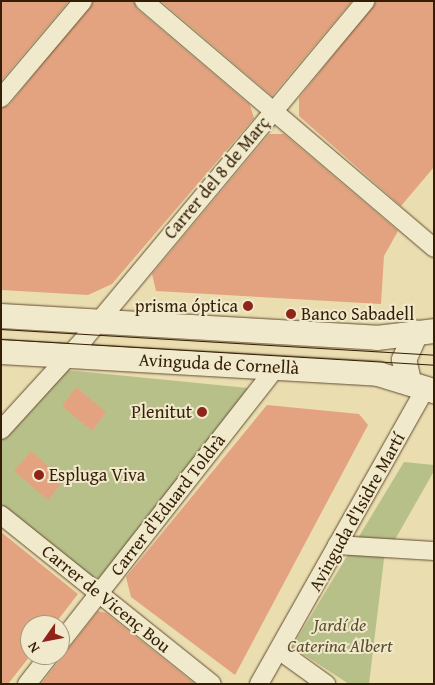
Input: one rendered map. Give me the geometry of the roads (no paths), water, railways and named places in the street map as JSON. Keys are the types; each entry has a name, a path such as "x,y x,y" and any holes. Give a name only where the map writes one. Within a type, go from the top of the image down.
{"street":[{"path":"1,98 83,1"},
{"path":"144,1 272,113 434,248"},
{"name":"Carrer del 8 de Març","path":"1,430 69,356 366,1"},
{"name":"Avinguda de Cornellà","path":"1,316 377,338 425,332"},
{"path":"422,388 404,360 425,332"},
{"name":"Avinguda de Cornellà","path":"1,352 276,368 422,388"},
{"name":"Carrer d'Eduard Toldrà","path":"70,630 276,368"},
{"name":"Avinguda d'Isidre Martí","path":"258,684 280,651 422,388"},
{"name":"Carrer de Vicenç Bou","path":"1,515 212,684"},
{"path":"338,545 434,551"},
{"path":"280,651 326,684"},
{"path":"27,684 42,665"}],"tram line":[{"path":"1,329 434,355"},
{"path":"1,339 434,365"}],"place":[{"name":"prisma óptica","path":"248,306"},
{"name":"Banco Sabadell","path":"291,314"},
{"name":"Plenitut","path":"202,412"},
{"name":"Espluga Viva","path":"39,475"}],"park label":[{"name":"Jardí de Caterina Albert","path":"340,636"}]}
